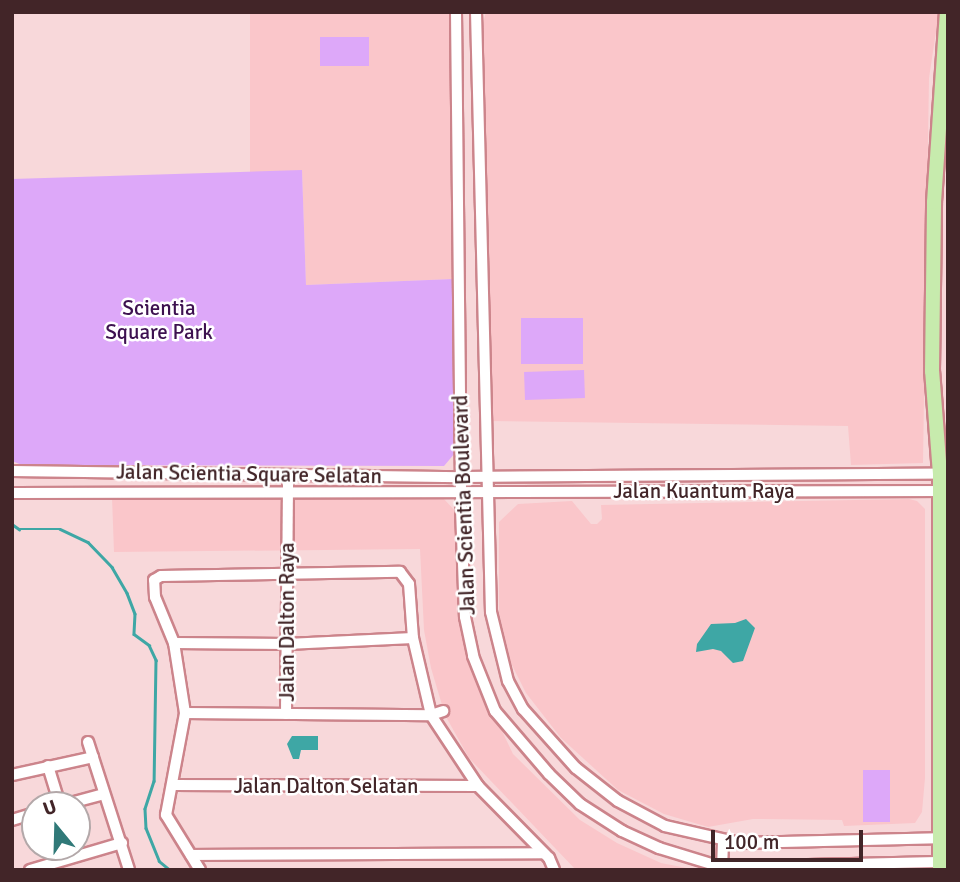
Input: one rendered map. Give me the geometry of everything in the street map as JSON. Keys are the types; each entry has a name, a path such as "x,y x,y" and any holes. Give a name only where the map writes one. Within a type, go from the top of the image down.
{"main road":[{"path":"943,864 944,474 932,371 934,202 947,12"},
{"path":"938,122 948,137"},
{"path":"934,202 940,194 941,154 948,146"}],"street":[{"name":"Jalan Scientia Boulevard","path":"456,12 462,477 460,492 465,617 472,656 495,711 549,774 599,817 659,848 721,868 943,864"},
{"name":"Jalan Scientia Boulevard","path":"476,12 485,476 491,612 497,647 508,681 523,709 576,768 618,801 665,826 740,843 944,838"},
{"name":"Jalan Scientia Square Selatan","path":"12,471 485,476"},
{"name":"Jalan Kuantum Raya","path":"485,476 944,474"},
{"name":"Jalan Dalton Raya","path":"286,714 288,475"},
{"name":"Jalan Kuantum Raya","path":"460,492 944,491"},
{"name":"Jalan Scientia Square Selatan","path":"12,493 460,492"},
{"path":"200,870 166,815 185,713 174,643 152,589 154,580 161,576 400,572 409,584 413,638 437,713 478,786 549,858 554,870"},
{"path":"174,643 287,644 413,638"},
{"path":"185,713 437,713"},
{"path":"525,746 541,731"},
{"path":"88,742 129,870"},
{"path":"12,775 93,757"},
{"path":"48,766 56,791"},
{"name":"Jalan Dalton Selatan","path":"173,785 478,786"},
{"path":"91,797 104,794"},
{"path":"721,868 723,841"},
{"path":"91,853 122,843"},
{"path":"740,843 742,868"},
{"path":"191,855 543,853"},
{"path":"30,870 52,867"}],"shaded area":[{"path":"250,12 449,12 453,279 306,285 302,171 250,173"},
{"path":"486,12 939,12 929,78 923,463 851,465 848,426 484,421 481,247 483,23"},
{"path":"251,494 443,498 458,514 461,621 488,702 513,754 580,820 617,843 661,863 697,870 576,870 469,758 445,715 431,668 424,630 420,549 114,552 112,497"},
{"path":"909,499 917,501 925,509 925,778 922,812 915,823 844,826 842,820 753,819 708,827 664,814 618,790 561,738 526,693 511,663 499,613 499,522 518,504 572,501 591,524 597,524 602,519 601,505"}],"green space":[{"path":"320,37 369,37 369,66 320,66"},
{"name":"Scientia Square Park","path":"302,170 306,285 453,279 455,453 444,466 22,465 12,461 12,179"},
{"path":"521,318 583,318 583,364 521,364"},
{"path":"584,370 585,398 525,400 524,372"},
{"path":"863,770 890,770 890,822 863,822"}],"water":[{"path":"746,619 755,628 743,661 733,663 721,651 713,649 696,652 697,644 711,624 735,623"},
{"path":"292,736 318,736 318,750 301,750 299,759 293,759 287,744"}],"waterway":[{"path":"12,524 19,529 60,529 88,542 112,567 127,593 135,614 134,634 149,645 156,660 154,781 145,809 146,828 159,861 170,870"}]}
